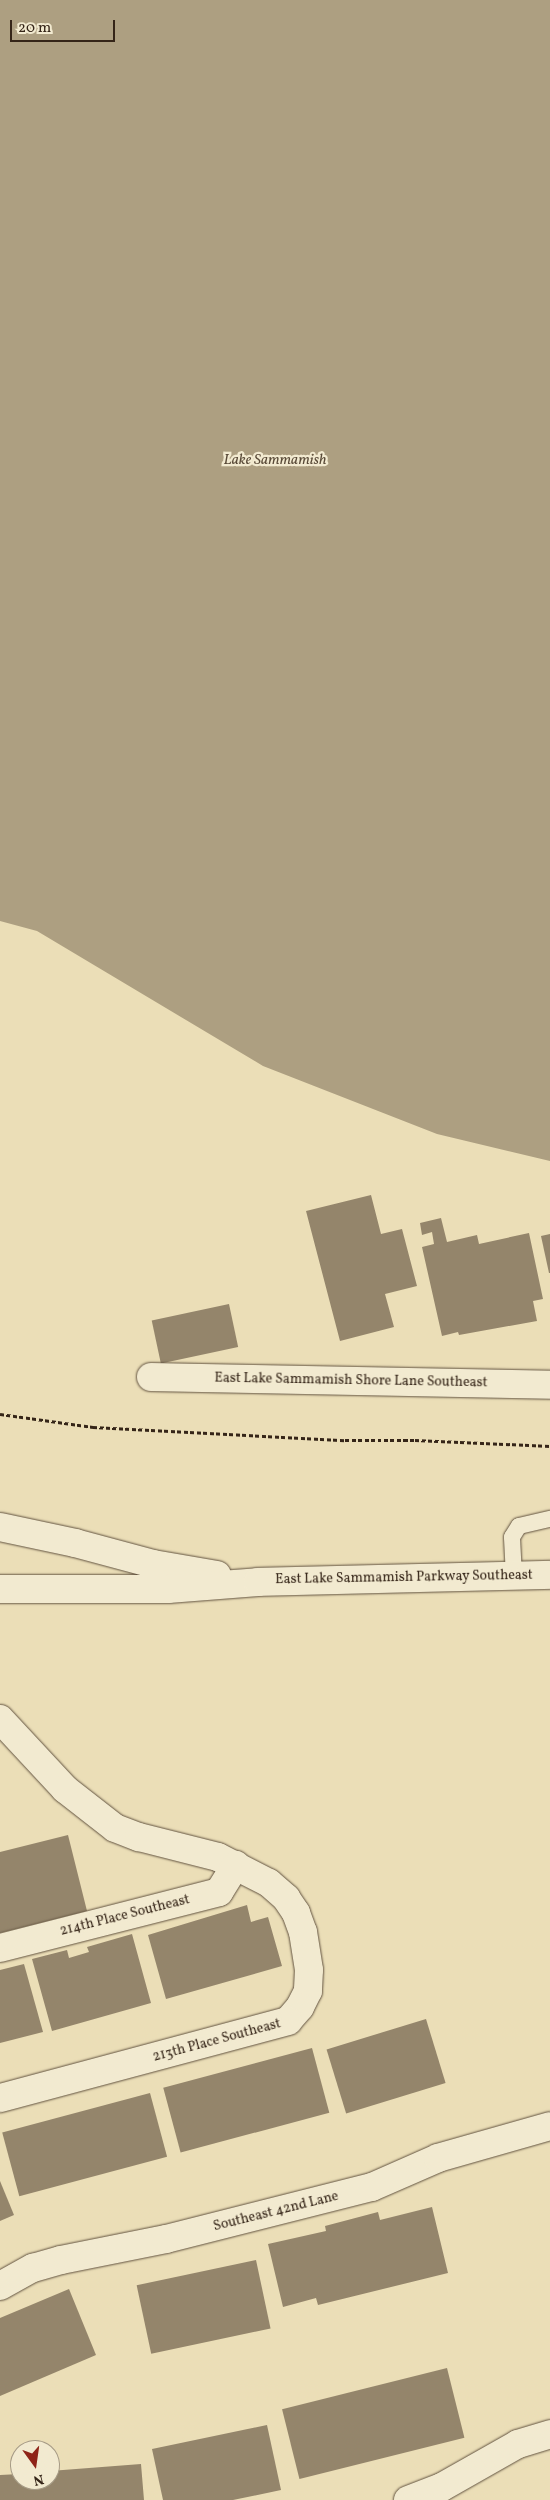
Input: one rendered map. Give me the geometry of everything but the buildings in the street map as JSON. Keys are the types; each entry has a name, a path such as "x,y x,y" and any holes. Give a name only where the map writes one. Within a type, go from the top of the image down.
{"street":[{"name":"East Lake Sammamish Shore Lane Southeast","path":"151,1377 550,1385"},
{"name":"East Lake Sammamish Parkway Southeast","path":"0,1527 75,1543 153,1564 258,1582"},
{"name":"East Lake Sammamish Parkway Southeast","path":"0,1589 168,1589 258,1582 550,1575"},
{"name":"213th Place Southeast","path":"0,1719 65,1789 115,1828 139,1837 197,1850 236,1865 269,1883 286,1898 296,1913 303,1932 309,1970 308,1991 300,2007 288,2021 0,2098"},
{"name":"214th Place Southeast","path":"0,1948 219,1892 236,1865"},
{"name":"Southeast 42nd Lane","path":"0,2286 33,2268 61,2260 166,2239 372,2187 438,2158 550,2126"},
{"path":"408,2500 442,2487 518,2444 550,2434"}],"lane":[{"path":"514,1576 512,1537 519,1526 550,1518"}],"path":[{"path":"0,1414 93,1427 345,1440 415,1440 550,1446"}],"water":[{"name":"Lake Sammamish","path":"0,0 550,0 550,1161 437,1134 263,1066 37,931 0,921"}]}
